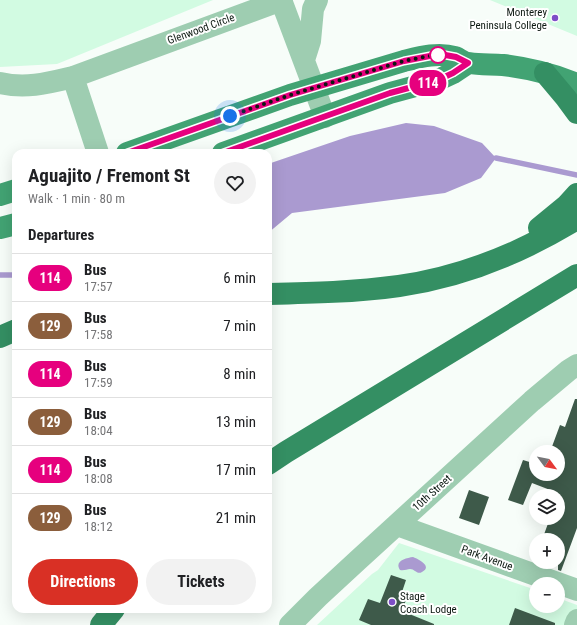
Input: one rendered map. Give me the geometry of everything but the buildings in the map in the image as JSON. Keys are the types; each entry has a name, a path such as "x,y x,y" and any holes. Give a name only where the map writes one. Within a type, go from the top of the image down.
{"highway":[{"path":"545,73 577,113"},
{"path":"499,258 558,213 577,194"},
{"path":"272,294 338,292 400,286 461,272 534,243 577,218"},
{"path":"272,461 577,275"},
{"path":"538,299 577,285"},
{"path":"0,337 12,332"},
{"path":"101,625 111,613"}],"main road":[{"path":"138,149 290,95 419,57 440,54 456,57 468,63 512,66 577,80"},
{"path":"234,149 390,93 438,80 453,73 468,63"},
{"path":"545,73 577,84"},
{"path":"0,195 12,191"},
{"path":"0,228 12,225"}],"street":[{"name":"Glenwood Circle","path":"0,84 10,86 29,86 46,84 73,76 282,0 325,117"},
{"path":"304,60 310,41 313,9 317,0"},
{"path":"73,76 97,149"},
{"name":"10th Street","path":"290,625 318,597 532,401 568,370 577,365"},
{"name":"Park Avenue","path":"397,525 577,590"},
{"path":"575,625 577,620"}],"shaded area":[{"path":"0,0 213,0 57,64 0,67"},
{"name":"Monterey Peninsula College","path":"490,0 577,0 577,36"},
{"path":"406,123 434,126 482,143 496,158 481,178 445,193 292,213 272,230 272,163 350,136"},
{"path":"399,543 529,588 529,613 565,613 565,601 577,605 577,625 317,625 378,570"},
{"path":"413,557 424,563 426,567 425,570 419,573 412,569 400,570 399,564 402,560"}],"waterway":[{"path":"496,158 577,175"},
{"path":"0,275 12,275"}],"bus line":[{"name":"114","path":"138,149 290,95 419,57 440,54 456,57 468,63 453,73 438,80 390,93 234,149"}],"place":[{"name":"Monterey Peninsula College","path":"555,18"},
{"name":"Stage Coach Lodge","path":"392,602"}],"route":[{"path":"230,116 290,95 404,61 440,54 438,55"}]}
